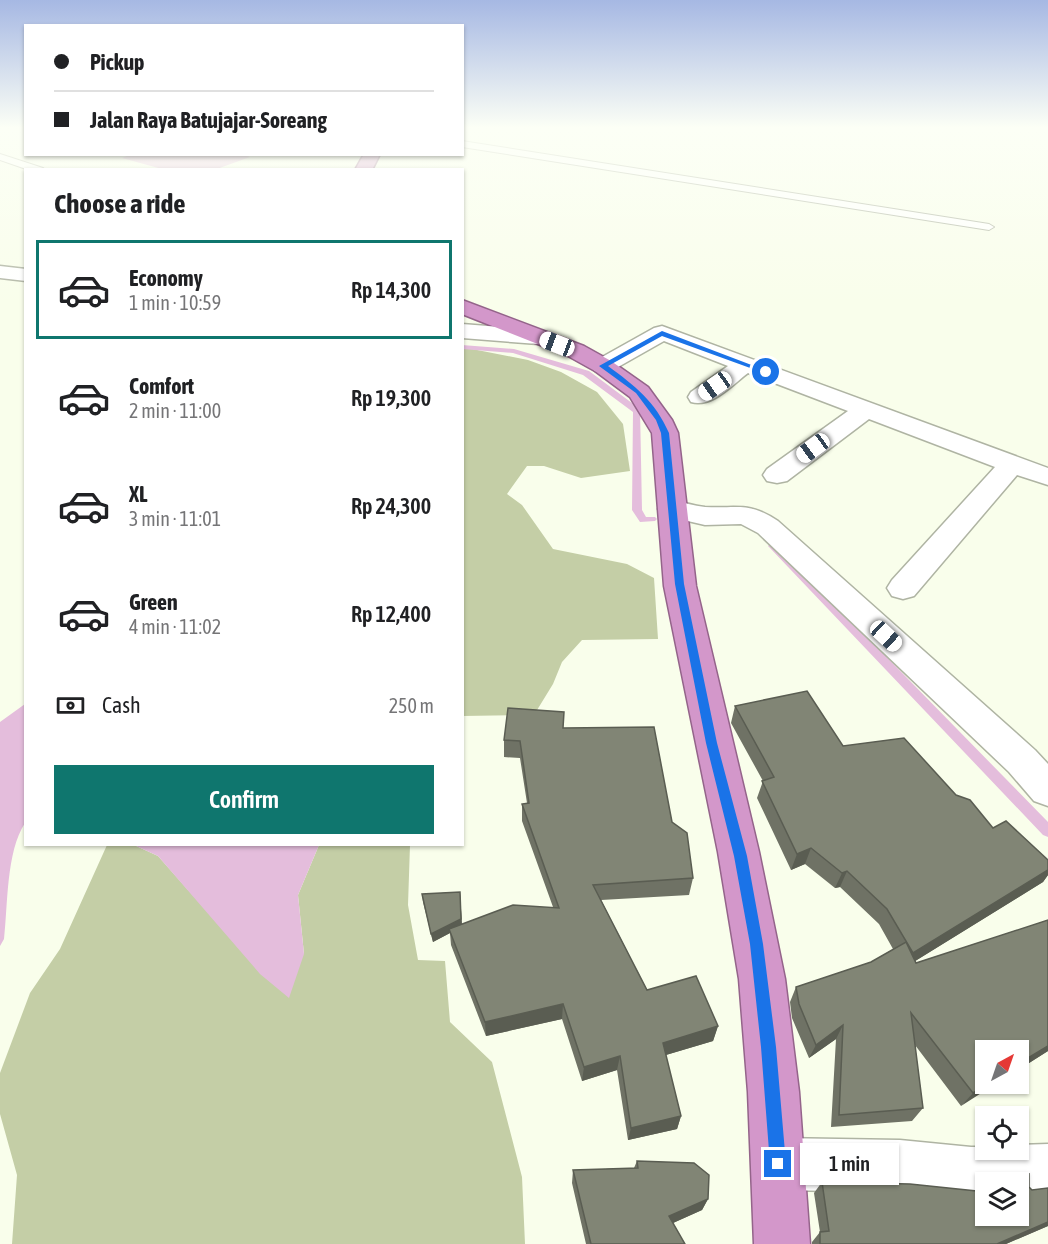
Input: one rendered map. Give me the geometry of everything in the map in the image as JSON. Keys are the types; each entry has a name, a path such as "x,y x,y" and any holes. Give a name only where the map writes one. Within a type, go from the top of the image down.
{"highway":[{"path":"464,307 576,351 603,366 639,392 660,420 665,433 680,584 712,743 741,856 756,944 769,1047 782,1244"}],"street":[{"path":"0,272 24,274"},
{"path":"464,331 538,337"},
{"path":"603,366 662,333 1048,477"},
{"path":"699,397 746,364"},
{"path":"777,475 867,409"},
{"path":"903,588 1012,464"},
{"path":"672,509 704,516 733,514 752,516 768,527 1022,761 1048,790"},
{"path":"778,1164 900,1166 971,1174 1048,1170"}],"lane":[{"path":"735,187 989,227"}],"green space":[{"path":"464,347 528,360 561,372 597,392 623,424 630,471 581,478 544,466 527,466 507,494 522,505 553,549 627,564 654,578 658,639 582,640 562,662 553,684 534,715 464,716"},
{"path":"107,846 136,846 158,856 188,890 304,954 298,895 319,846 410,846 408,905 418,960 445,961 450,1022 492,1062 522,1177 525,1244 12,1244 17,1175 0,1114 0,1073 30,993 60,949"}],"shaded area":[{"path":"24,705 24,825 11,863 4,939 0,946 0,722"},
{"path":"136,846 319,846 298,895 304,954 289,998 260,974 158,856"}],"building":[{"path":"807,691 843,746 904,738 956,795 970,800 993,828 1006,821 1048,860 1048,870 913,953 887,909 847,871 842,873 811,848 797,854 762,781 774,777 735,706"},
{"path":"508,708 564,712 563,728 654,727 672,822 687,833 693,878 593,885 647,990 696,976 718,1026 663,1043 681,1116 631,1128 620,1056 584,1067 563,1004 485,1022 449,929 513,905 559,908 522,804 529,803 520,741 504,740"},
{"path":"460,892 461,919 431,934 422,894"},
{"path":"1048,920 1048,1046 1029,1057 1029,1040 975,1040 975,1092 973,1093 911,1013 923,1108 839,1115 843,1025 816,1045 799,1004 796,987 871,962 906,942 916,963"},
{"path":"637,1161 694,1163 709,1175 708,1199 669,1216 685,1244 591,1244 573,1170 638,1168"},
{"path":"822,1182 910,1184 975,1191 975,1226 1029,1226 1029,1187 1032,1190 1048,1188 1048,1222 997,1244 820,1244 820,1232 829,1231"}],"waterway":[{"path":"464,347 514,351 586,373 637,411 637,510 643,520 652,519"},
{"path":"773,546 1048,831"}],"route":[{"path":"766,372 662,333 603,366 639,392 660,420 665,433 680,584 712,743 741,856 756,944 769,1047 778,1164"}]}
